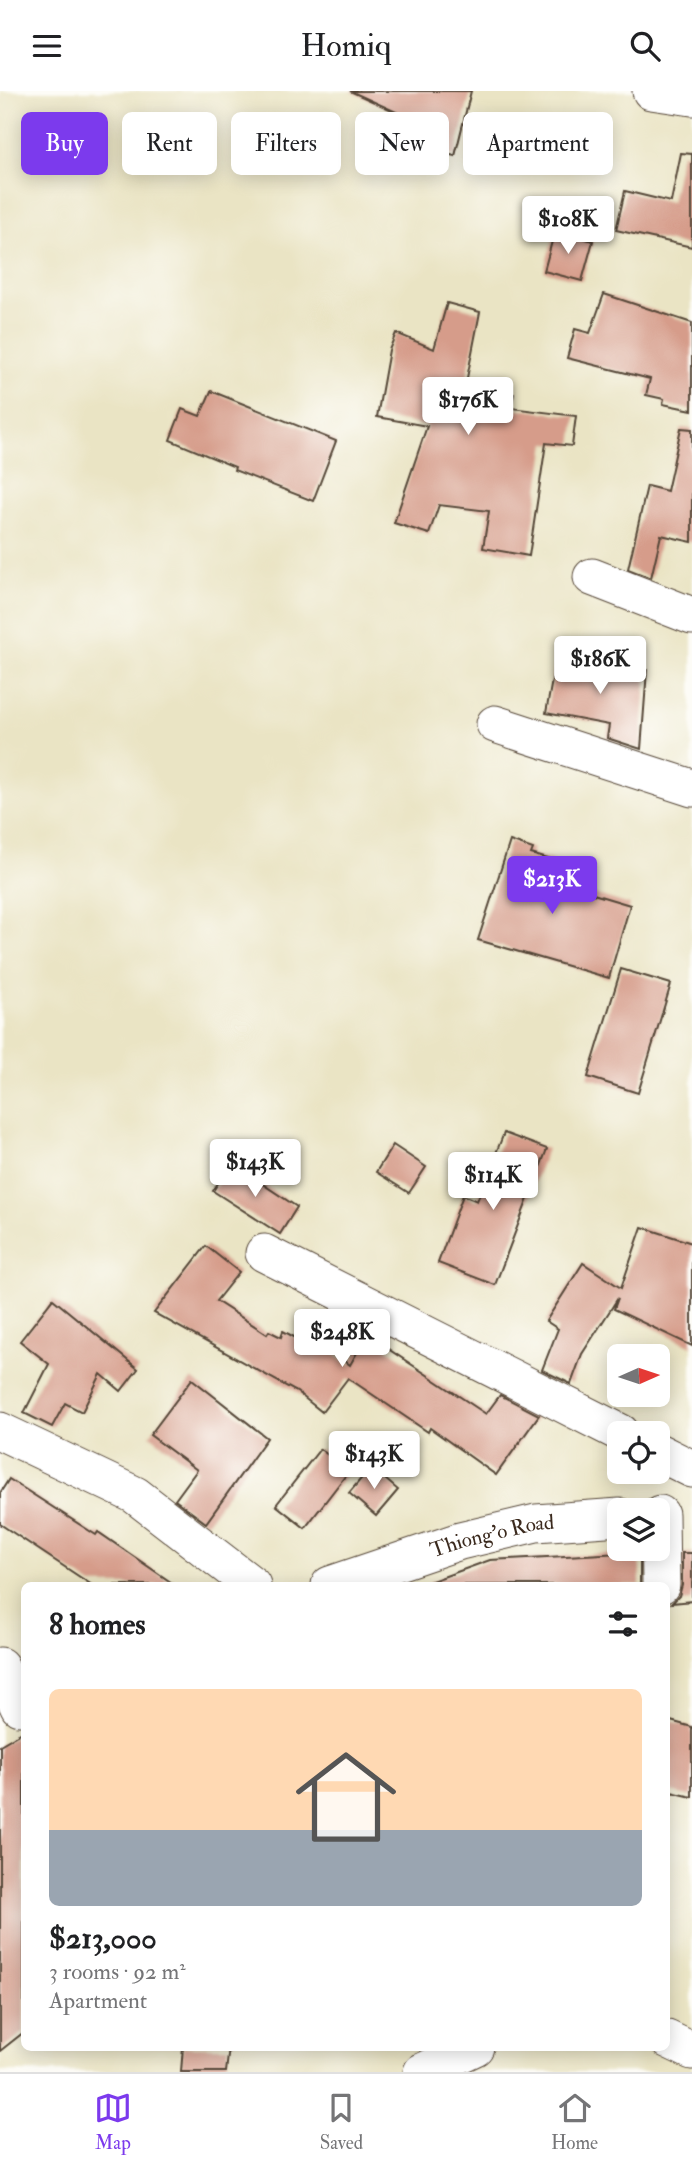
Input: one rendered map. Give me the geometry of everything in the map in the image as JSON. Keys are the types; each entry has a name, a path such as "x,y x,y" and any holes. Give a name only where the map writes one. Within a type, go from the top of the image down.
{"street":[{"path":"651,91 692,97"},
{"path":"592,577 692,616"},
{"path":"495,724 692,788"},
{"path":"264,1253 607,1426"},
{"path":"0,1431 135,1495 248,1582"},
{"path":"670,1458 692,1469"},
{"name":"Thiong'o Road","path":"339,1582 460,1541 523,1526 607,1518"},
{"path":"661,1582 664,1561"},
{"path":"0,1666 15,1709"},
{"path":"670,2040 692,2051"},
{"path":"422,2072 467,2051"}],"building":[{"path":"350,91 471,91 466,112 463,112 455,156 449,155 449,112 396,112"},
{"path":"681,153 692,154 692,247 616,230 625,191 671,202"},
{"path":"555,230 593,241 582,281 544,271"},
{"path":"604,294 692,323 692,410 663,404 664,399 646,395 650,379 567,358 575,329 590,333"},
{"path":"447,303 480,312 466,383 514,394 511,408 576,416 572,446 546,443 529,556 483,548 489,511 439,505 429,534 394,523 427,426 377,417 389,350 396,333 434,349"},
{"path":"211,391 336,441 313,501 234,470 235,467 170,440 182,409 200,416"},
{"path":"681,428 692,429 692,542 661,535 651,578 628,569 647,486 667,491"},
{"path":"557,653 647,670 641,749 607,738 609,725 546,713"},
{"path":"510,841 533,849 531,854 558,862 553,882 630,905 609,978 478,940"},
{"path":"621,969 671,984 638,1093 588,1077"},
{"path":"504,1133 547,1149 495,1285 438,1263 463,1195 477,1201"},
{"path":"393,1145 426,1167 409,1193 376,1172"},
{"path":"231,1163 297,1207 280,1234 213,1191"},
{"path":"642,1227 692,1243 692,1346 614,1309 618,1298 582,1354 571,1384 542,1370 558,1329 546,1321 583,1263 621,1288"},
{"path":"206,1246 239,1272 216,1301 267,1334 269,1331 281,1337 283,1331 322,1352 327,1347 350,1365 367,1335 486,1414 500,1395 539,1415 496,1475 430,1428 428,1432 348,1378 322,1412 297,1392 154,1313"},
{"path":"53,1299 138,1369 121,1391 101,1374 82,1412 65,1403 52,1427 24,1413 49,1364 20,1341"},
{"path":"192,1379 267,1438 206,1523 175,1500 197,1470 150,1435"},
{"path":"320,1449 349,1471 305,1528 276,1505"},
{"path":"371,1467 398,1490 376,1516 349,1493"},
{"path":"9,1479 96,1535 98,1532 171,1582 87,1582 0,1524 0,1493"},
{"path":"682,1553 692,1553 692,1601 672,1603 679,1596 682,1585"},
{"path":"607,1554 607,1561 640,1561 640,1582 429,1582 490,1560"},
{"path":"670,1721 692,1727 692,1797 670,1792"},
{"path":"21,1733 21,2034 0,2051 0,1745"},
{"path":"183,2051 229,2051 226,2072 181,2072"}]}
